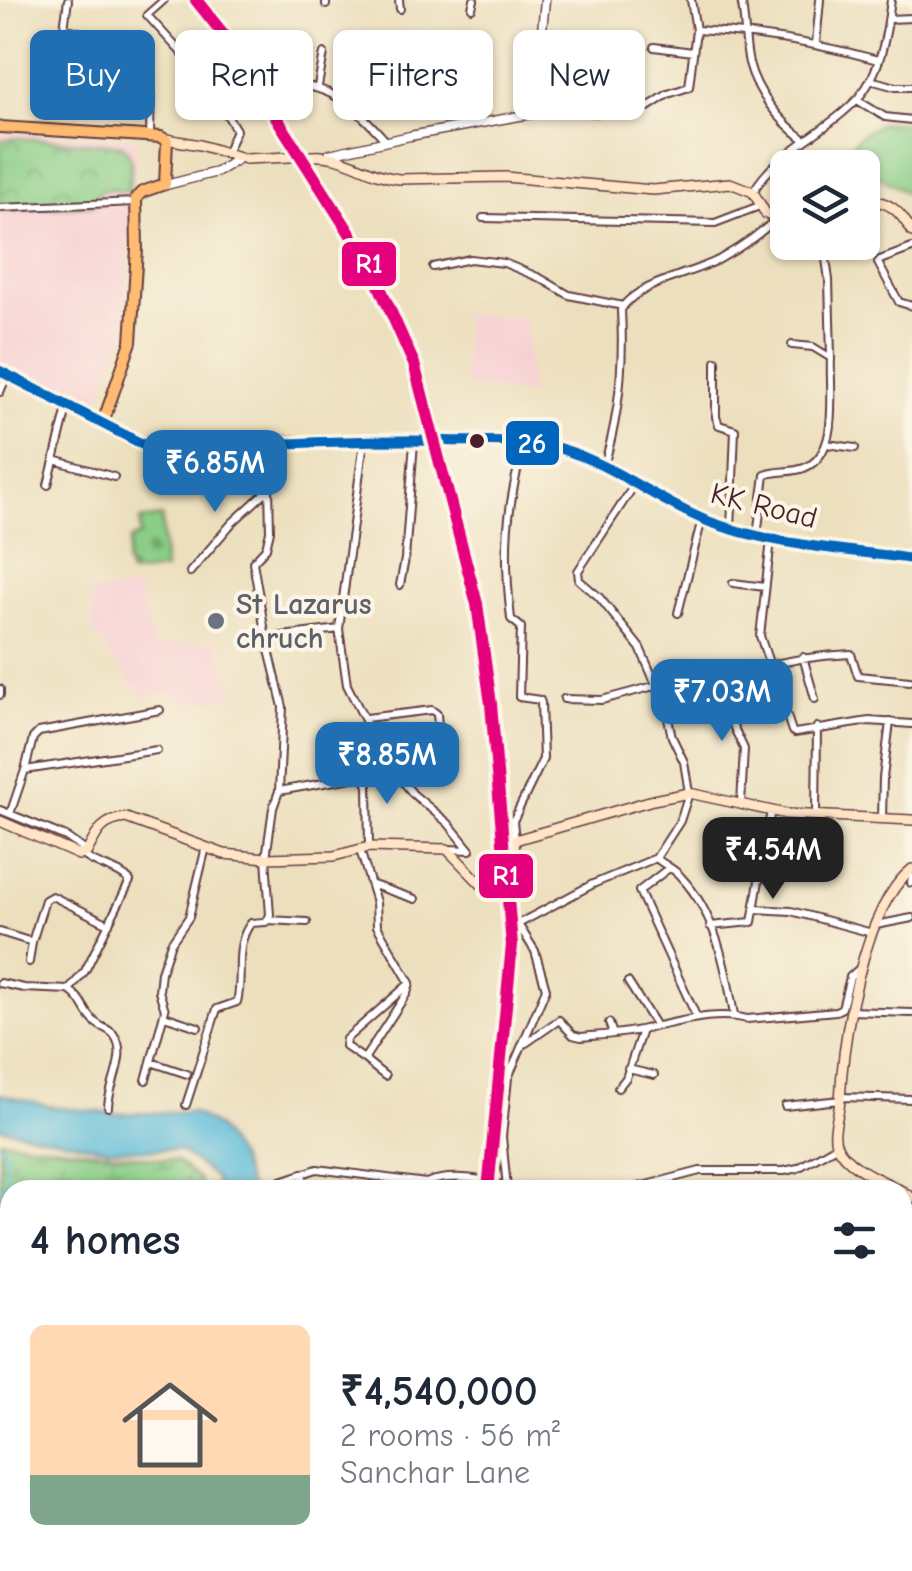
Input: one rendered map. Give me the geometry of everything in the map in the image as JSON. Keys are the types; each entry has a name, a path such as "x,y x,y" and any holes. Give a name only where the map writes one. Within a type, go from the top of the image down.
{"highway":[{"path":"0,126 166,139 166,180 162,186 142,192 135,202 137,241 131,342 102,426"},
{"path":"3,373 132,441 156,448 414,441"},
{"name":"KK Road","path":"414,441 524,443 556,448 731,529 771,539 912,559"}],"main road":[{"path":"166,139 242,159 329,154 386,178 506,178 653,190 730,183 753,192 770,214"},
{"path":"880,202 888,203 903,216 912,232"},
{"path":"511,885 514,840 689,792 771,810 912,820"},
{"path":"0,820 85,854 98,830 110,820 126,818 224,854 266,858 334,856 365,848 447,849 481,884 491,886"},
{"path":"881,1180 856,1166 836,1146 840,1074 851,1011 874,930 901,878 912,868"}],"street":[{"path":"68,0 64,28 71,30"},
{"path":"164,0 147,16 206,81 236,130 226,154"},
{"path":"542,30 545,0"},
{"path":"645,107 689,87 696,30 691,0"},
{"path":"741,0 748,60 758,86 785,125 804,139"},
{"path":"816,44 820,0"},
{"path":"753,192 762,177 804,139 857,100 878,60 891,0"},
{"path":"889,18 912,18"},
{"path":"696,30 816,44 878,60"},
{"path":"654,47 693,52"},
{"path":"318,86 324,53"},
{"path":"870,80 912,88"},
{"path":"313,86 356,108 386,140"},
{"path":"857,100 885,117 912,120"},
{"path":"329,154 513,118"},
{"path":"150,120 150,137"},
{"path":"162,186 217,172 242,159"},
{"path":"0,208 135,202"},
{"path":"483,218 716,222 762,204"},
{"path":"433,267 470,259 504,264 569,295 623,306 666,280 716,261 770,225"},
{"path":"912,248 878,263 899,302 912,306"},
{"path":"757,536 764,476 809,466 821,458 827,444 831,358 826,260"},
{"path":"603,468 623,375 623,306"},
{"path":"792,345 814,347 831,358"},
{"path":"716,361 716,417 718,424 735,430 731,529"},
{"path":"0,392 3,373"},
{"path":"48,485 67,408"},
{"path":"364,440 339,629 347,684 384,756 413,794 448,823 470,850 447,849"},
{"path":"400,585 406,559 414,441"},
{"path":"268,442 269,540 254,562 266,638 283,707 279,791 266,858 268,920"},
{"path":"514,840 513,821 543,759 540,700 519,697 521,627 511,618 505,547 508,508 524,443"},
{"path":"827,444 856,448"},
{"path":"229,445 232,484"},
{"path":"54,460 114,477"},
{"path":"507,1180 502,1149 508,1078 546,989 536,952 518,924 593,884 656,858 680,822 689,792 684,762 640,648 599,597 579,580 578,571 636,484"},
{"path":"190,572 242,513 269,490"},
{"path":"678,613 702,518"},
{"path":"771,539 760,636 792,730 795,733 816,727 912,724"},
{"path":"733,583 766,587"},
{"path":"266,638 339,629"},
{"path":"664,705 767,664 803,657 851,654 858,676 910,681"},
{"path":"803,657 816,698"},
{"path":"713,683 744,749 742,804"},
{"path":"564,699 602,700 654,686"},
{"path":"10,814 33,738 39,732 160,710"},
{"path":"366,718 432,710 437,714 440,750"},
{"path":"882,818 882,778 890,722"},
{"path":"816,727 816,814"},
{"path":"25,770 157,750"},
{"path":"279,791 362,776 368,786 365,848 376,926 410,983 364,1058"},
{"path":"0,810 66,837 94,864 130,880 85,970 69,990"},
{"path":"710,926 752,922 771,810"},
{"path":"146,1080 166,1006 159,991 161,972 171,943 189,917 206,847"},
{"path":"656,858 680,875 710,926 724,960 734,1016"},
{"path":"669,868 639,891 697,1018"},
{"path":"372,885 415,898"},
{"path":"28,962 48,897 109,924"},
{"path":"755,910 792,911 874,930 912,918"},
{"path":"186,1105 217,1009 237,1002 243,935 251,923 307,922"},
{"path":"0,932 32,942"},
{"path":"525,1044 559,1020 576,1037 642,1030 697,1018 747,1019 836,1012 842,1008 850,976 862,966"},
{"path":"628,982 656,1026"},
{"path":"0,983 69,990 82,1001 94,1022 113,1032 119,1055 108,1106"},
{"path":"385,1076 346,1046 346,1039 410,983"},
{"path":"851,1011 912,1013"},
{"path":"164,1016 198,1027"},
{"path":"609,1023 613,1034"},
{"path":"618,1088 642,1030"},
{"path":"151,1062 187,1074"},
{"path":"628,1069 654,1075"},
{"path":"786,1106 840,1099 912,1098"},
{"path":"665,1180 700,1171 784,1171 798,1168 836,1146"},
{"path":"283,1180 318,1169 390,1180"},
{"path":"302,1173 304,1180"},
{"path":"437,1180 469,1180"}],"shaded area":[{"path":"0,131 138,139 131,190 127,326 93,413 0,364"},
{"path":"463,313 525,318 530,395 465,386"},
{"path":"137,588 154,647 217,640 235,698 181,703 177,692 142,696 93,633 90,591"}],"green space":[{"path":"882,123 912,123 912,196 880,177 880,150 849,150 868,130"},
{"path":"0,140 123,145 131,162 128,192 106,189 97,194 94,205 0,210"},
{"path":"162,517 164,570 130,574 126,563 130,540 140,536 140,520"},
{"path":"0,1140 177,1161 199,1180 0,1180"}],"water":[{"path":"0,1094 53,1107 115,1114 192,1112 217,1127 238,1158 246,1180 215,1180 179,1150 108,1149 0,1128"}],"waterway":[{"path":"0,1146 5,1148 7,1180"}],"tunnel":[{"path":"491,886 511,885"}],"railway":[{"path":"196,0 224,35 370,265 414,364 477,604 491,704 512,945 489,1180"}],"transit line":[{"name":"R1","path":"196,0 224,35 370,265 414,364 477,604 491,704 512,945 489,1180"},
{"name":"26","path":"0,371 148,447 376,441 533,443 588,459 689,513 734,530 784,542 912,559"}],"place":[{"name":"St Lazarus chruch","path":"216,621"}]}
